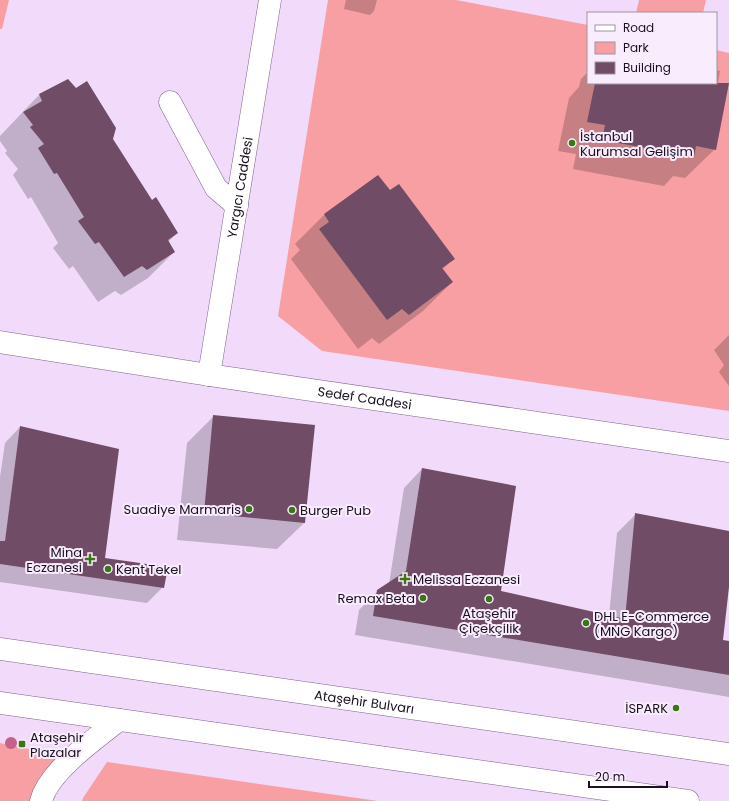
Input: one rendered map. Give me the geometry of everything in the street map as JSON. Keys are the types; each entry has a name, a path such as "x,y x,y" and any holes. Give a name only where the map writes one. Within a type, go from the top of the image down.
{"main road":[{"name":"Yargıcı Caddesi","path":"209,375 270,0"},
{"path":"170,102 216,188 237,206"},
{"name":"Sedef Caddesi","path":"0,342 209,375 729,451"},
{"name":"Ataşehir Bulvarı","path":"0,649 729,754"},
{"path":"0,703 688,801"},
{"path":"41,801 43,793 59,771 93,740 119,720"}],"green space":[{"path":"0,0 9,0 2,29 0,29"},
{"path":"328,0 456,0 587,25 587,84 717,84 717,50 729,53 729,411 322,351 278,316"},
{"path":"639,0 706,0 703,12 636,12"},
{"path":"0,743 59,755 40,788 37,801 0,801"},
{"path":"107,762 378,801 82,801"}],"building":[{"path":"68,79 76,88 87,81 116,128 113,139 152,200 156,197 178,233 168,240 175,252 147,270 142,266 124,277 99,242 95,244 78,221 84,217 57,173 54,174 38,148 44,144 30,127 33,125 23,112 42,101 39,94"},
{"path":"729,83 716,150 696,146 694,157 602,140 605,125 587,122 595,84"},
{"path":"378,175 390,190 399,184 455,259 442,268 453,282 409,315 402,309 387,320 319,229 329,222 324,214"},
{"path":"213,415 315,425 305,523 204,513"},
{"path":"20,426 119,449 105,558 168,567 164,588 0,564 0,541 5,541"},
{"path":"422,468 516,486 501,591 625,619 635,513 729,531 729,587 723,640 729,641 729,675 373,616 377,590 406,571"}],"place":[{"name":"İstanbul Kurumsal Gelişim","path":"572,143"},
{"name":"Suadiye Marmaris","path":"249,509"},
{"name":"Burger Pub","path":"292,510"},
{"name":"Mina Eczanesi","path":"90,559"},
{"name":"Kent Tekel","path":"108,569"},
{"name":"Melissa Eczanesi","path":"405,579"},
{"name":"Remax Beta","path":"423,598"},
{"name":"Ataşehir Çiçekçilik","path":"489,599"},
{"name":"DHL E-Commerce (MNG Kargo)","path":"586,623"},
{"name":"İSPARK","path":"676,708"},
{"name":"Ataşehir Plazalar","path":"22,744"}]}
